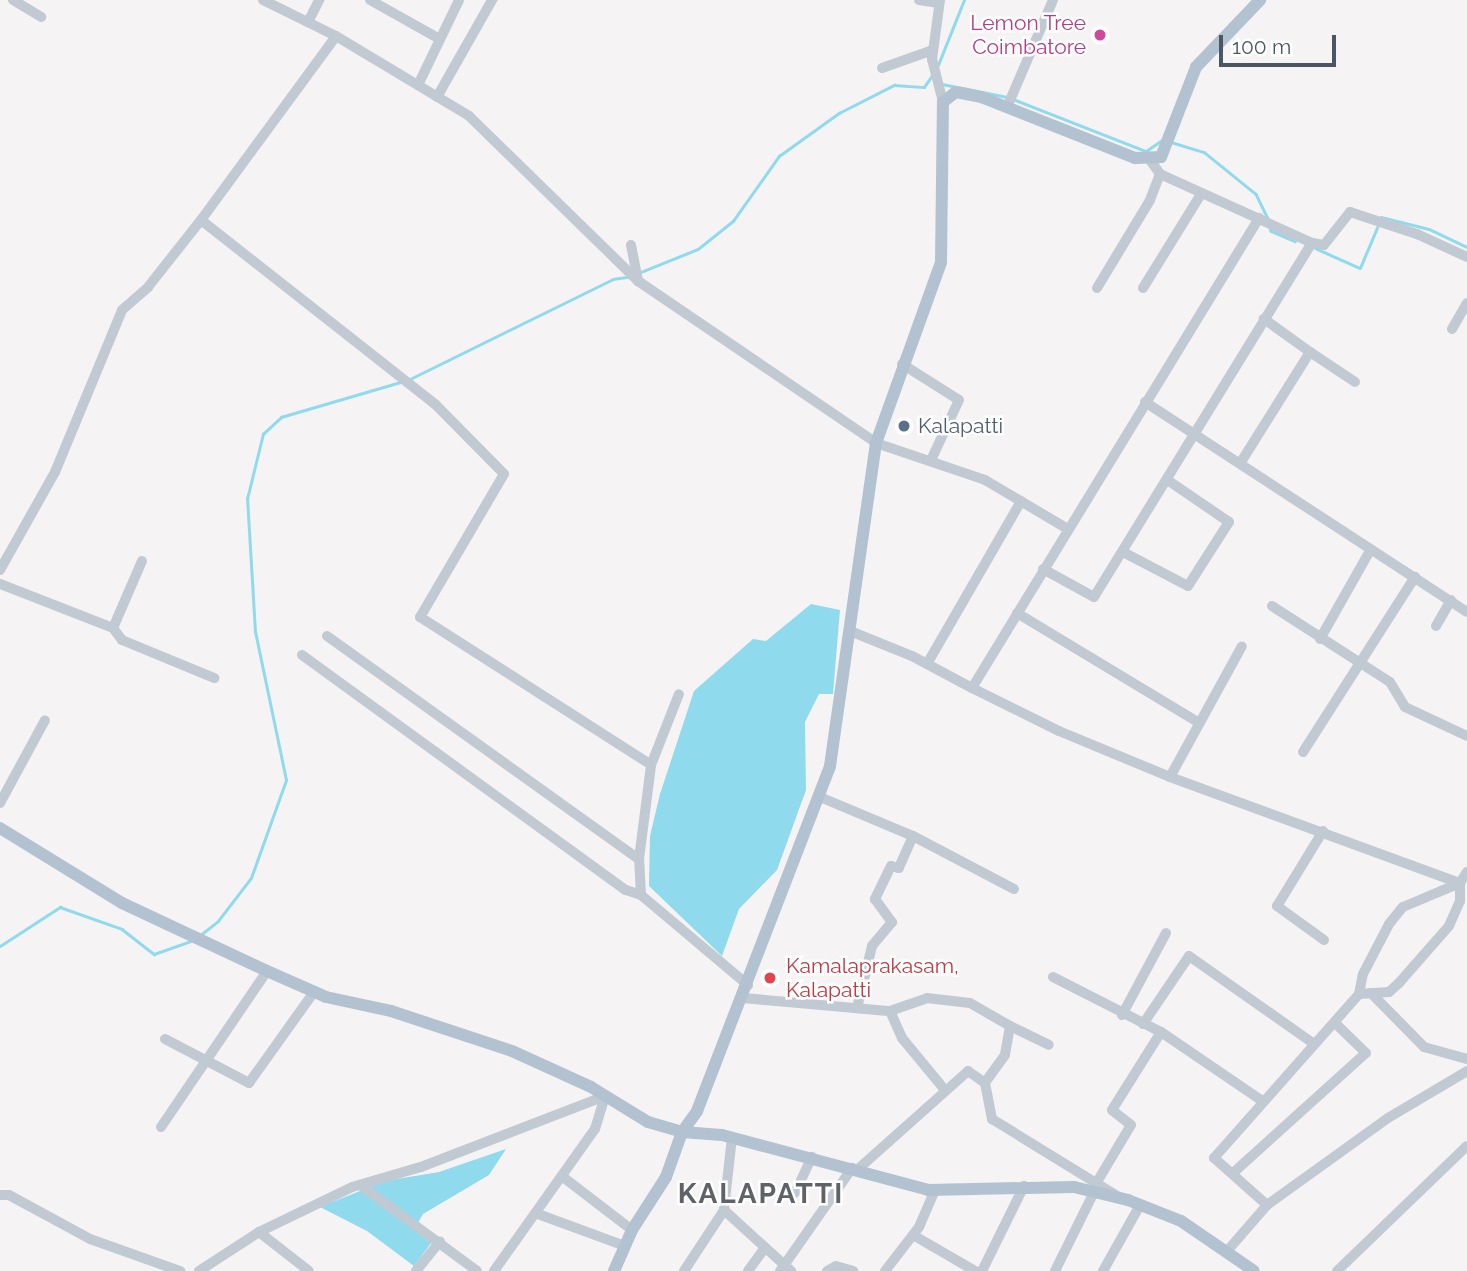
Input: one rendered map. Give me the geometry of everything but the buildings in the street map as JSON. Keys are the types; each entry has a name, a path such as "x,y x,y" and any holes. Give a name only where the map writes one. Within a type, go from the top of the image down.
{"main road":[{"path":"614,1271 632,1230 666,1177 682,1132 697,1111 743,999 784,881 820,797 830,766 876,443 902,364 941,262 942,97 956,92 1010,100 1135,158 1150,160 1161,157 1170,141 1196,67 1260,0"},
{"path":"0,828 122,903 267,971 314,992 512,1051 605,1096 649,1122 682,1132 732,1137 935,1190 963,1193 1024,1186 1096,1187 1181,1221 1228,1250 1255,1271"}],"street":[{"path":"13,0 41,17"},
{"path":"263,0 336,36 469,116 638,281 876,443 985,480 1068,529"},
{"path":"308,22 319,0"},
{"path":"370,0 438,38"},
{"path":"418,85 438,38 459,0"},
{"path":"437,97 491,0"},
{"path":"919,0 939,2 933,55 942,97"},
{"path":"1010,100 1053,0"},
{"path":"0,570 55,472 122,310 148,287 201,220 336,36"},
{"path":"882,68 933,55"},
{"path":"1150,160 1160,174 1266,221 1311,245 1324,245 1350,212 1467,257"},
{"path":"1097,288 1150,200 1160,174"},
{"path":"1143,288 1201,194"},
{"path":"201,220 421,394 504,474 420,617 651,765"},
{"path":"972,688 1145,402 1266,221"},
{"path":"631,245 638,281"},
{"path":"1043,569 1094,597 1169,481 1194,432 1311,245"},
{"path":"1451,328 1467,303"},
{"path":"1264,319 1354,382"},
{"path":"1241,462 1310,352"},
{"path":"902,364 958,400 931,460"},
{"path":"1145,402 1241,462 1467,612"},
{"path":"1123,552 1188,586 1229,522 1169,481"},
{"path":"926,664 1021,501"},
{"path":"1320,639 1371,549"},
{"path":"113,628 142,561"},
{"path":"1303,752 1415,577"},
{"path":"0,584 113,628 122,640 214,678"},
{"path":"1436,626 1451,600"},
{"path":"1272,606 1396,687 1405,707 1467,736"},
{"path":"1017,613 1199,723"},
{"path":"850,631 926,664 1059,731 1170,777 1460,883"},
{"path":"327,636 639,859"},
{"path":"1170,777 1242,646"},
{"path":"302,655 626,890 641,895 748,985"},
{"path":"641,895 639,859 651,765 680,694"},
{"path":"0,803 45,720"},
{"path":"820,797 913,836 1014,889"},
{"path":"1323,831 1277,906 1324,940"},
{"path":"857,1008 872,946 892,922 875,900 891,866 899,868 913,836"},
{"path":"1359,994 1389,992 1399,983 1449,926 1460,901 1460,883 1467,872"},
{"path":"1267,1205 1214,1158 1261,1100 1359,994 1363,974 1389,924 1403,907 1460,883"},
{"path":"1122,1015 1166,933"},
{"path":"1143,1024 1189,956 1314,1044"},
{"path":"160,1127 267,971"},
{"path":"1054,977 1122,1015 1161,1032 1261,1100"},
{"path":"165,1039 249,1083 314,992"},
{"path":"1371,993 1424,1047 1467,1059"},
{"path":"743,999 890,1011 927,998 970,1003 1049,1045"},
{"path":"890,1011 902,1038 944,1089"},
{"path":"1233,1173 1366,1053 1335,1023"},
{"path":"985,1083 1005,1055 1010,1026"},
{"path":"1055,1271 1096,1187 1131,1125 1112,1110 1161,1032"},
{"path":"724,1210 785,1269 855,1169 926,1113 944,1089 968,1071 985,1083 992,1119 1001,1128 1096,1187"},
{"path":"1228,1250 1267,1205 1388,1118 1467,1071"},
{"path":"495,1271 538,1214 595,1129 605,1096"},
{"path":"198,1271 259,1232 360,1185 421,1167 605,1096"},
{"path":"684,1271 724,1210 732,1137"},
{"path":"1337,1271 1467,1146"},
{"path":"795,1193 812,1157"},
{"path":"563,1177 632,1230"},
{"path":"360,1185 440,1241 477,1271"},
{"path":"982,1271 1024,1186"},
{"path":"885,1271 913,1235 935,1190"},
{"path":"0,1195 9,1195 90,1239 180,1271"},
{"path":"1103,1271 1140,1205"},
{"path":"538,1214 625,1246"},
{"path":"259,1232 309,1271"},
{"path":"913,1235 975,1271"},
{"path":"416,1271 440,1241"},
{"path":"748,1271 765,1248"},
{"path":"827,1271 836,1266 853,1271"}],"water":[{"path":"811,604 840,610 833,694 819,694 805,722 806,790 777,870 739,909 722,956 649,886 650,836 660,794 694,691 753,639 766,641"},
{"path":"506,1149 489,1175 423,1214 414,1230 431,1243 414,1266 367,1231 320,1207 385,1181 439,1172"}],"waterway":[{"path":"938,65 964,0"},
{"path":"641,272 698,249 733,221 779,156 839,113 894,85 924,87 933,74"},
{"path":"942,84 1007,97"},
{"path":"1013,99 1146,151 1161,141"},
{"path":"1171,142 1204,152 1256,194 1268,219"},
{"path":"1381,217 1429,229 1467,247"},
{"path":"1315,248 1360,268 1379,223"},
{"path":"1269,226 1271,231 1295,241"},
{"path":"410,379 613,279 628,277"},
{"path":"199,936 218,921 251,878 286,780 255,632 247,499 263,434 281,417 401,382"},
{"path":"0,946 60,907 122,929 154,954 194,940"}],"place":[{"name":"Lemon Tree Coimbatore","path":"1100,35"},
{"name":"Kalapatti","path":"904,426"},
{"name":"Kamalaprakasam, Kalapatti","path":"770,978"}],"district":[{"name":"KALAPATTI","path":"761,1194"}]}
